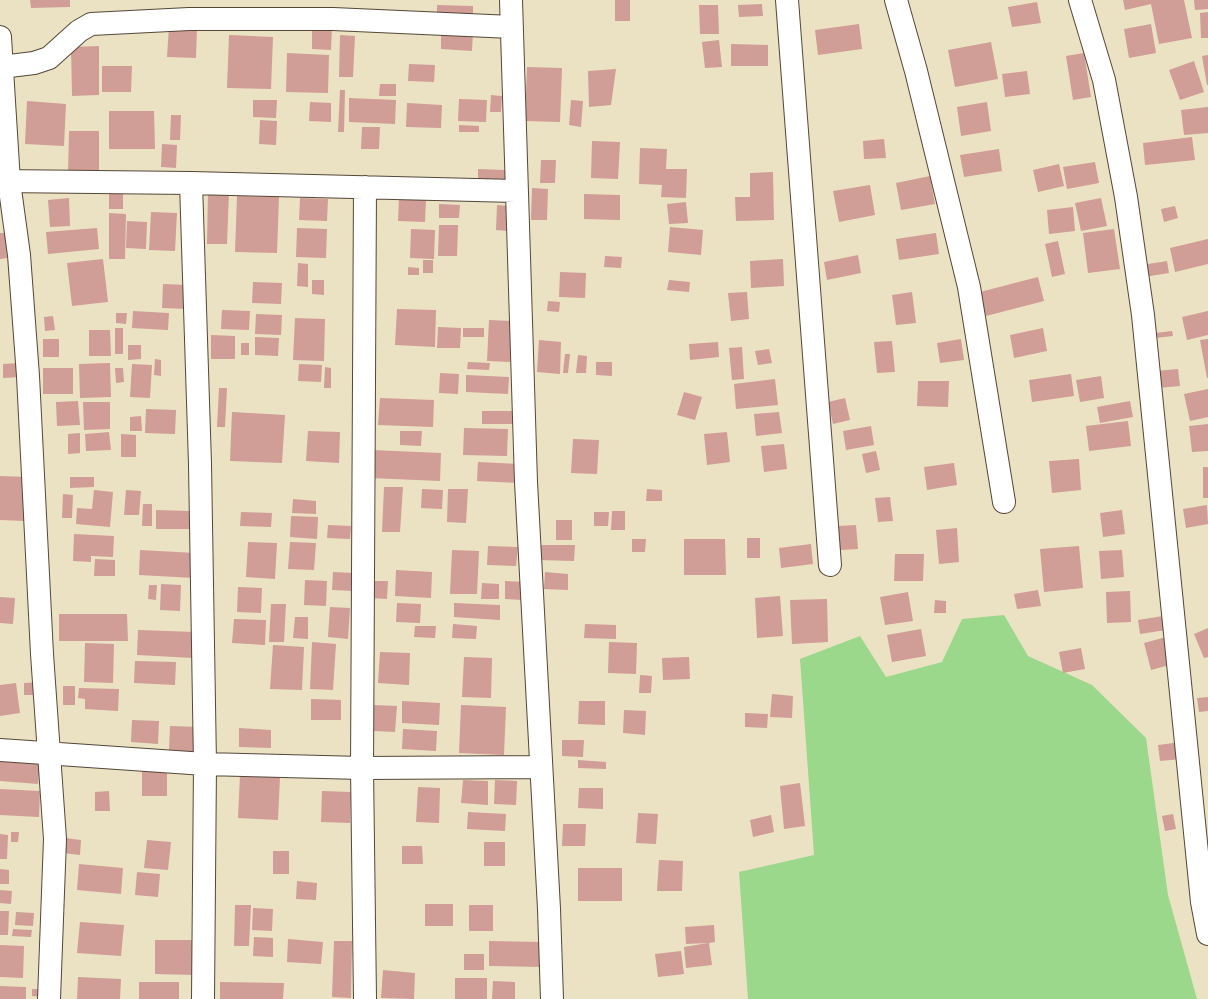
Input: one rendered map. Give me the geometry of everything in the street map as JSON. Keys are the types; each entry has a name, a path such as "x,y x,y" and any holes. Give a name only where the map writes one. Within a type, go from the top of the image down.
{"street":[{"path":"511,0 526,482 549,909 552,999"},
{"path":"787,0 830,565"},
{"path":"896,0 969,287 1004,502"},
{"path":"1080,0 1104,80 1126,197 1143,315 1202,902 1208,934"},
{"path":"1,67 34,63 49,58 79,31 91,24 189,19 333,19 512,27"},
{"path":"0,38 4,181 19,255 28,376 42,654 55,839 49,999"},
{"path":"4,181 191,183 516,191"},
{"path":"191,183 200,464 205,764 203,999"},
{"path":"365,187 362,768 365,999"},
{"path":"0,750 205,764 362,768 541,767"}],"green space":[{"path":"1004,615 1028,656 1092,685 1146,738 1168,895 1197,999 748,999 739,872 814,855 800,659 860,636 886,677 942,662 962,619"}],"building":[{"path":"30,0 70,0 70,7 31,8"},
{"path":"615,0 630,0 630,21 615,21"},
{"path":"1123,0 1184,0 1192,38 1159,44 1151,4 1125,10"},
{"path":"1194,0 1208,0 1208,9 1195,10"},
{"path":"1037,2 1041,23 1012,27 1008,7"},
{"path":"762,4 763,16 739,17 738,5"},
{"path":"437,5 473,6 473,21 437,20"},
{"path":"699,5 718,5 719,34 700,34"},
{"path":"1208,12 1208,38 1201,38 1200,13"},
{"path":"859,24 862,49 818,55 815,30"},
{"path":"1151,24 1156,53 1129,58 1124,29"},
{"path":"169,26 197,27 196,58 167,57"},
{"path":"312,26 332,27 331,50 312,49"},
{"path":"441,29 473,30 472,51 441,49"},
{"path":"229,35 273,37 271,89 227,88"},
{"path":"340,35 355,36 353,77 339,77"},
{"path":"719,40 722,67 705,68 702,42"},
{"path":"991,42 998,79 955,87 948,50"},
{"path":"731,44 768,45 768,66 731,66"},
{"path":"99,46 99,95 72,96 71,47"},
{"path":"287,53 329,55 328,93 286,92"},
{"path":"1084,53 1091,97 1073,100 1066,56"},
{"path":"1208,55 1208,85 1207,85 1202,56"},
{"path":"1194,61 1204,92 1180,100 1169,70"},
{"path":"409,64 435,65 434,82 408,81"},
{"path":"102,66 132,66 131,92 102,92"},
{"path":"527,67 562,68 560,122 525,121"},
{"path":"616,69 611,105 589,107 588,71"},
{"path":"1027,71 1030,94 1005,97 1002,74"},
{"path":"380,84 396,84 396,96 379,96"},
{"path":"340,90 345,90 344,132 338,132"},
{"path":"491,95 502,96 501,112 490,112"},
{"path":"349,98 396,100 395,124 349,122"},
{"path":"459,99 487,100 486,122 458,121"},
{"path":"253,100 277,100 276,118 253,117"},
{"path":"571,100 583,101 581,127 569,125"},
{"path":"27,101 66,104 64,146 25,144"},
{"path":"310,102 331,103 331,122 309,121"},
{"path":"987,102 991,131 961,136 957,107"},
{"path":"407,103 442,105 441,128 406,127"},
{"path":"1208,107 1208,133 1184,135 1181,110"},
{"path":"109,111 154,111 155,149 109,149"},
{"path":"171,115 181,115 180,140 170,140"},
{"path":"260,120 277,121 276,145 259,144"},
{"path":"459,125 479,126 479,132 459,132"},
{"path":"362,127 380,127 379,149 361,149"},
{"path":"69,131 99,131 99,175 68,175"},
{"path":"1192,137 1195,160 1145,165 1143,143"},
{"path":"884,139 886,158 864,159 863,141"},
{"path":"592,141 620,142 618,179 591,178"},
{"path":"162,144 177,145 176,168 161,167"},
{"path":"640,148 667,149 666,169 687,169 686,198 661,197 662,185 639,184"},
{"path":"999,149 1002,171 964,177 960,155"},
{"path":"541,160 556,160 555,183 540,183"},
{"path":"1095,162 1099,183 1067,189 1063,167"},
{"path":"1059,164 1064,186 1038,192 1033,170"},
{"path":"478,169 505,170 505,182 478,181"},
{"path":"773,172 774,220 736,221 735,197 750,197 750,173"},
{"path":"930,176 935,204 901,210 896,183"},
{"path":"870,185 875,215 839,222 833,191"},
{"path":"532,188 548,189 547,220 531,220"},
{"path":"208,191 229,192 227,244 207,244"},
{"path":"109,193 123,193 123,209 109,209"},
{"path":"584,194 620,195 620,220 584,219"},
{"path":"237,196 279,197 277,253 235,252"},
{"path":"69,198 70,226 50,227 48,200"},
{"path":"300,198 328,199 327,221 299,220"},
{"path":"399,198 426,199 425,222 398,221"},
{"path":"1101,198 1107,226 1081,231 1075,203"},
{"path":"686,202 688,223 669,224 667,204"},
{"path":"439,204 460,205 459,218 439,218"},
{"path":"497,205 509,206 508,231 496,230"},
{"path":"1175,206 1178,218 1164,222 1161,209"},
{"path":"1073,207 1075,231 1049,234 1047,210"},
{"path":"151,212 177,213 175,251 149,250"},
{"path":"109,213 126,214 125,259 109,259"},
{"path":"127,221 147,222 146,249 126,248"},
{"path":"439,225 458,225 457,256 438,256"},
{"path":"670,227 703,230 701,255 668,252"},
{"path":"97,228 99,249 48,254 46,232"},
{"path":"297,228 327,229 326,258 296,257"},
{"path":"411,229 435,230 434,259 410,258"},
{"path":"1114,229 1120,269 1088,273 1083,233"},
{"path":"0,233 6,233 7,258 0,259"},
{"path":"936,233 939,254 899,260 896,239"},
{"path":"1208,239 1208,264 1175,272 1170,248"},
{"path":"1058,241 1065,274 1052,277 1045,244"},
{"path":"858,255 861,273 827,280 824,262"},
{"path":"605,256 622,257 621,268 604,267"},
{"path":"103,259 108,302 72,306 67,263"},
{"path":"783,259 784,286 751,288 750,261"},
{"path":"423,260 433,260 433,273 423,273"},
{"path":"1167,261 1169,273 1144,277 1142,265"},
{"path":"298,263 308,264 308,287 297,286"},
{"path":"408,267 419,268 419,275 408,275"},
{"path":"560,272 586,273 585,298 559,297"},
{"path":"1038,277 1044,301 986,316 980,292"},
{"path":"312,280 324,280 324,295 312,294"},
{"path":"669,280 690,282 689,292 667,290"},
{"path":"253,282 282,283 281,304 252,303"},
{"path":"163,284 188,285 188,309 162,308"},
{"path":"747,292 749,319 731,321 728,293"},
{"path":"912,292 916,323 896,325 892,295"},
{"path":"548,301 560,302 559,312 547,311"},
{"path":"397,309 436,310 435,347 395,345"},
{"path":"222,310 250,311 249,330 221,329"},
{"path":"133,311 169,313 168,330 132,328"},
{"path":"1208,311 1208,335 1187,340 1182,317"},
{"path":"116,313 127,313 126,324 116,323"},
{"path":"256,314 282,315 281,335 255,334"},
{"path":"53,316 55,330 45,331 44,317"},
{"path":"295,318 325,319 324,361 293,360"},
{"path":"489,320 512,321 510,362 487,361"},
{"path":"438,327 461,328 460,348 437,348"},
{"path":"115,328 123,328 123,354 115,354"},
{"path":"463,328 484,328 484,337 463,337"},
{"path":"1043,328 1047,351 1014,358 1010,335"},
{"path":"89,330 110,330 111,356 89,356"},
{"path":"1172,331 1173,336 1155,338 1155,333"},
{"path":"211,335 235,336 235,359 211,359"},
{"path":"255,337 279,338 278,356 255,355"},
{"path":"43,339 59,339 59,357 43,357"},
{"path":"961,339 964,360 940,363 937,343"},
{"path":"1208,339 1208,378 1207,378 1200,340"},
{"path":"539,340 561,342 560,374 537,372"},
{"path":"892,341 895,372 877,373 874,342"},
{"path":"718,342 719,357 690,360 689,344"},
{"path":"241,343 249,343 249,355 241,355"},
{"path":"128,345 141,345 141,359 128,360"},
{"path":"742,347 744,379 732,380 729,348"},
{"path":"769,349 772,363 758,365 755,351"},
{"path":"565,354 570,354 568,373 563,373"},
{"path":"578,355 587,356 586,373 576,373"},
{"path":"155,359 161,360 161,376 154,375"},
{"path":"468,362 490,363 489,370 467,369"},
{"path":"596,362 612,362 612,376 596,375"},
{"path":"20,363 21,377 3,378 3,364"},
{"path":"110,363 111,397 80,398 79,364"},
{"path":"132,364 152,365 150,398 130,397"},
{"path":"299,364 322,365 321,382 298,381"},
{"path":"325,367 331,368 331,388 324,388"},
{"path":"43,368 73,368 73,394 43,394"},
{"path":"115,368 123,368 124,382 116,383"},
{"path":"1178,369 1180,386 1158,388 1156,371"},
{"path":"440,373 459,374 458,394 439,393"},
{"path":"1071,374 1074,396 1032,402 1029,380"},
{"path":"466,375 509,377 508,394 466,392"},
{"path":"1101,376 1104,398 1080,402 1076,380"},
{"path":"775,379 778,405 736,409 734,384"},
{"path":"918,381 949,381 948,407 917,406"},
{"path":"219,388 227,388 225,427 217,427"},
{"path":"1208,389 1208,417 1190,421 1184,394"},
{"path":"684,392 702,397 695,420 677,415"},
{"path":"380,398 434,400 433,427 378,425"},
{"path":"845,398 850,420 833,424 828,402"},
{"path":"78,401 80,425 57,426 56,402"},
{"path":"1130,401 1133,417 1100,423 1097,407"},
{"path":"83,402 110,402 110,429 84,430"},
{"path":"146,409 176,410 175,434 145,433"},
{"path":"482,411 514,411 513,424 482,424"},
{"path":"232,412 285,415 282,463 230,461"},
{"path":"779,412 782,433 756,436 754,414"},
{"path":"141,416 142,431 130,431 130,417"},
{"path":"1128,421 1131,446 1089,451 1086,426"},
{"path":"1208,424 1208,451 1192,452 1189,426"},
{"path":"871,426 874,445 846,450 843,431"},
{"path":"464,428 508,429 507,456 463,455"},
{"path":"308,431 340,432 339,463 306,461"},
{"path":"400,431 422,431 421,446 400,445"},
{"path":"109,432 111,450 86,451 85,434"},
{"path":"727,432 730,462 707,465 704,434"},
{"path":"80,433 80,453 68,454 68,434"},
{"path":"121,434 136,435 136,457 121,457"},
{"path":"573,439 599,440 597,474 571,473"},
{"path":"784,444 787,469 764,472 761,446"},
{"path":"372,450 441,453 440,481 370,478"},
{"path":"876,451 880,470 866,473 862,454"},
{"path":"1079,459 1081,490 1052,493 1049,461"},
{"path":"478,462 519,464 518,483 477,481"},
{"path":"954,463 957,485 927,490 924,467"},
{"path":"1203,467 1208,467 1208,498 1203,498"},
{"path":"0,476 27,477 25,521 0,520"},
{"path":"70,477 94,477 94,487 70,488"},
{"path":"384,487 403,487 400,532 382,532"},
{"path":"422,489 443,490 442,509 421,508"},
{"path":"448,489 468,489 466,523 447,522"},
{"path":"647,489 662,490 662,501 646,501"},
{"path":"94,490 113,492 110,527 76,524 77,508 92,509"},
{"path":"126,490 141,491 139,515 124,515"},
{"path":"63,494 73,495 72,518 62,518"},
{"path":"890,497 893,521 878,522 875,498"},
{"path":"293,499 316,501 316,514 292,513"},
{"path":"143,504 152,504 152,526 142,526"},
{"path":"1207,505 1208,524 1186,528 1183,509"},
{"path":"156,510 190,511 190,529 156,529"},
{"path":"1122,510 1125,534 1103,537 1100,513"},
{"path":"612,511 625,511 625,530 611,530"},
{"path":"241,512 272,513 271,527 240,526"},
{"path":"594,512 609,512 608,526 594,526"},
{"path":"291,516 318,517 317,539 290,537"},
{"path":"556,520 572,520 572,540 556,540"},
{"path":"328,525 351,526 350,539 327,538"},
{"path":"856,525 858,549 840,550 838,526"},
{"path":"957,528 959,562 939,564 936,530"},
{"path":"74,534 114,536 113,557 91,556 91,562 73,561"},
{"path":"747,538 760,538 760,558 747,558"},
{"path":"632,539 646,539 645,552 632,552"},
{"path":"684,539 725,539 726,575 684,575"},
{"path":"248,542 277,543 275,579 246,577"},
{"path":"290,542 316,543 314,570 288,569"},
{"path":"811,544 813,564 781,568 779,548"},
{"path":"539,545 575,545 574,561 539,560"},
{"path":"488,546 518,547 516,566 487,565"},
{"path":"1079,546 1083,588 1044,592 1040,549"},
{"path":"140,550 195,553 194,578 139,575"},
{"path":"452,550 479,551 477,594 450,594"},
{"path":"1122,550 1124,577 1101,579 1099,551"},
{"path":"895,554 924,554 923,581 894,581"},
{"path":"95,559 115,560 115,576 94,576"},
{"path":"396,570 432,572 431,598 395,596"},
{"path":"333,572 355,573 354,591 332,590"},
{"path":"545,572 568,574 568,590 544,589"},
{"path":"305,580 327,581 326,606 304,605"},
{"path":"369,581 388,581 387,599 368,598"},
{"path":"505,581 524,582 523,600 505,599"},
{"path":"482,583 499,584 499,599 481,599"},
{"path":"161,584 181,585 180,611 160,610"},
{"path":"149,585 157,585 156,600 148,599"},
{"path":"238,587 262,588 261,613 237,612"},
{"path":"1038,590 1041,606 1017,609 1014,594"},
{"path":"1130,591 1131,622 1107,623 1106,592"},
{"path":"908,592 913,621 885,625 880,597"},
{"path":"780,596 783,636 757,638 755,598"},
{"path":"0,597 15,598 13,624 0,623"},
{"path":"827,599 828,642 792,644 790,600"},
{"path":"935,600 946,601 946,613 934,613"},
{"path":"397,603 421,604 420,623 396,622"},
{"path":"454,603 500,605 500,620 454,617"},
{"path":"271,604 286,604 284,642 269,642"},
{"path":"330,607 350,608 348,639 328,637"},
{"path":"59,614 127,614 128,641 59,641"},
{"path":"1163,616 1166,630 1140,634 1138,620"},
{"path":"295,617 308,617 308,639 293,638"},
{"path":"234,619 266,620 265,645 232,643"},
{"path":"453,624 477,626 476,639 452,638"},
{"path":"585,624 616,625 616,639 584,638"},
{"path":"415,626 436,626 435,638 414,637"},
{"path":"1208,628 1208,657 1204,658 1194,634"},
{"path":"921,629 926,656 892,662 887,635"},
{"path":"138,630 195,632 193,658 137,655"},
{"path":"1166,637 1173,664 1151,670 1144,643"},
{"path":"312,642 336,644 333,690 310,689"},
{"path":"609,642 637,643 636,674 608,673"},
{"path":"85,643 114,644 113,683 84,682"},
{"path":"273,645 304,647 302,690 270,689"},
{"path":"1081,648 1085,669 1063,673 1059,652"},
{"path":"380,652 410,653 409,685 378,683"},
{"path":"464,657 492,658 491,698 462,697"},
{"path":"689,657 690,679 663,680 662,658"},
{"path":"135,661 176,662 175,685 134,683"},
{"path":"640,675 652,676 651,693 639,693"},
{"path":"39,682 39,695 24,695 24,683"},
{"path":"16,683 20,713 0,716 0,685"},
{"path":"63,686 75,686 75,705 63,705"},
{"path":"79,688 119,689 118,711 85,709 85,699 78,698"},
{"path":"772,694 793,696 792,718 770,717"},
{"path":"1208,697 1208,711 1199,712 1197,698"},
{"path":"311,699 341,700 341,720 311,720"},
{"path":"402,701 440,703 439,725 402,723"},
{"path":"579,701 605,701 605,725 578,724"},
{"path":"374,705 397,706 395,732 373,731"},
{"path":"461,705 506,707 504,755 459,753"},
{"path":"624,710 646,711 645,735 623,733"},
{"path":"745,713 768,714 767,728 745,727"},
{"path":"132,720 159,721 158,744 131,742"},
{"path":"170,726 199,727 198,753 169,751"},
{"path":"239,728 271,730 271,748 239,747"},
{"path":"403,729 437,731 436,751 402,749"},
{"path":"562,740 584,740 583,757 562,756"},
{"path":"1181,742 1182,759 1160,761 1158,745"},
{"path":"0,755 40,757 38,784 0,781"},
{"path":"578,760 606,762 606,769 578,768"},
{"path":"142,768 167,768 167,796 142,796"},
{"path":"240,775 280,777 278,820 238,818"},
{"path":"463,780 488,781 488,805 461,803"},
{"path":"495,780 517,781 516,805 494,804"},
{"path":"800,783 805,826 784,829 780,786"},
{"path":"418,787 440,788 439,823 416,822"},
{"path":"579,788 603,788 603,809 578,808"},
{"path":"0,789 40,791 39,817 0,815"},
{"path":"109,791 110,811 95,811 95,792"},
{"path":"322,791 351,792 350,823 321,822"},
{"path":"468,812 506,814 505,831 467,829"},
{"path":"638,813 658,814 656,844 636,843"},
{"path":"1173,814 1176,829 1165,831 1162,816"},
{"path":"771,815 774,832 753,837 750,820"},
{"path":"563,824 586,824 585,846 562,846"},
{"path":"11,832 19,832 18,842 11,842"},
{"path":"0,834 8,835 7,859 0,859"},
{"path":"65,838 81,840 80,855 63,853"},
{"path":"147,840 171,842 168,870 144,868"},
{"path":"484,842 505,842 505,866 484,866"},
{"path":"402,846 422,846 423,864 402,864"},
{"path":"273,851 289,851 289,874 273,874"},
{"path":"659,860 683,861 682,891 657,891"},
{"path":"79,864 123,868 121,894 77,890"},
{"path":"578,868 622,868 622,901 578,901"},
{"path":"0,869 9,870 9,884 0,884"},
{"path":"137,872 160,874 158,897 135,895"},
{"path":"297,881 317,883 316,900 296,899"},
{"path":"0,890 12,891 11,904 0,903"},
{"path":"425,904 453,904 453,926 425,926"},
{"path":"235,905 251,905 249,946 234,946"},
{"path":"469,905 493,905 493,931 469,931"},
{"path":"253,908 273,909 272,931 252,930"},
{"path":"0,911 9,911 8,935 0,935"},
{"path":"16,912 34,913 33,926 15,925"},
{"path":"80,922 124,925 121,956 77,953"},
{"path":"714,925 715,942 709,943 712,965 686,968 684,947 708,943 686,944 685,927"},
{"path":"13,929 32,930 31,937 12,936"},
{"path":"254,937 273,938 273,957 253,956"},
{"path":"288,939 323,942 321,964 287,962"},
{"path":"155,940 195,940 195,975 155,974"},
{"path":"334,941 352,941 351,998 332,997"},
{"path":"489,941 543,942 543,967 489,966"},
{"path":"0,945 24,946 23,978 0,977"},
{"path":"681,951 684,974 658,977 655,954"},
{"path":"464,954 484,954 484,970 464,970"},
{"path":"383,970 415,973 414,999 381,998"},
{"path":"78,977 121,979 120,999 77,999"},
{"path":"455,978 487,978 487,999 455,999"},
{"path":"493,981 515,982 515,999 492,999"},
{"path":"139,982 179,982 179,999 139,999"},
{"path":"220,982 284,983 283,999 220,999"},
{"path":"0,986 26,987 26,999 0,999"},
{"path":"32,989 43,989 43,997 32,996"}]}
